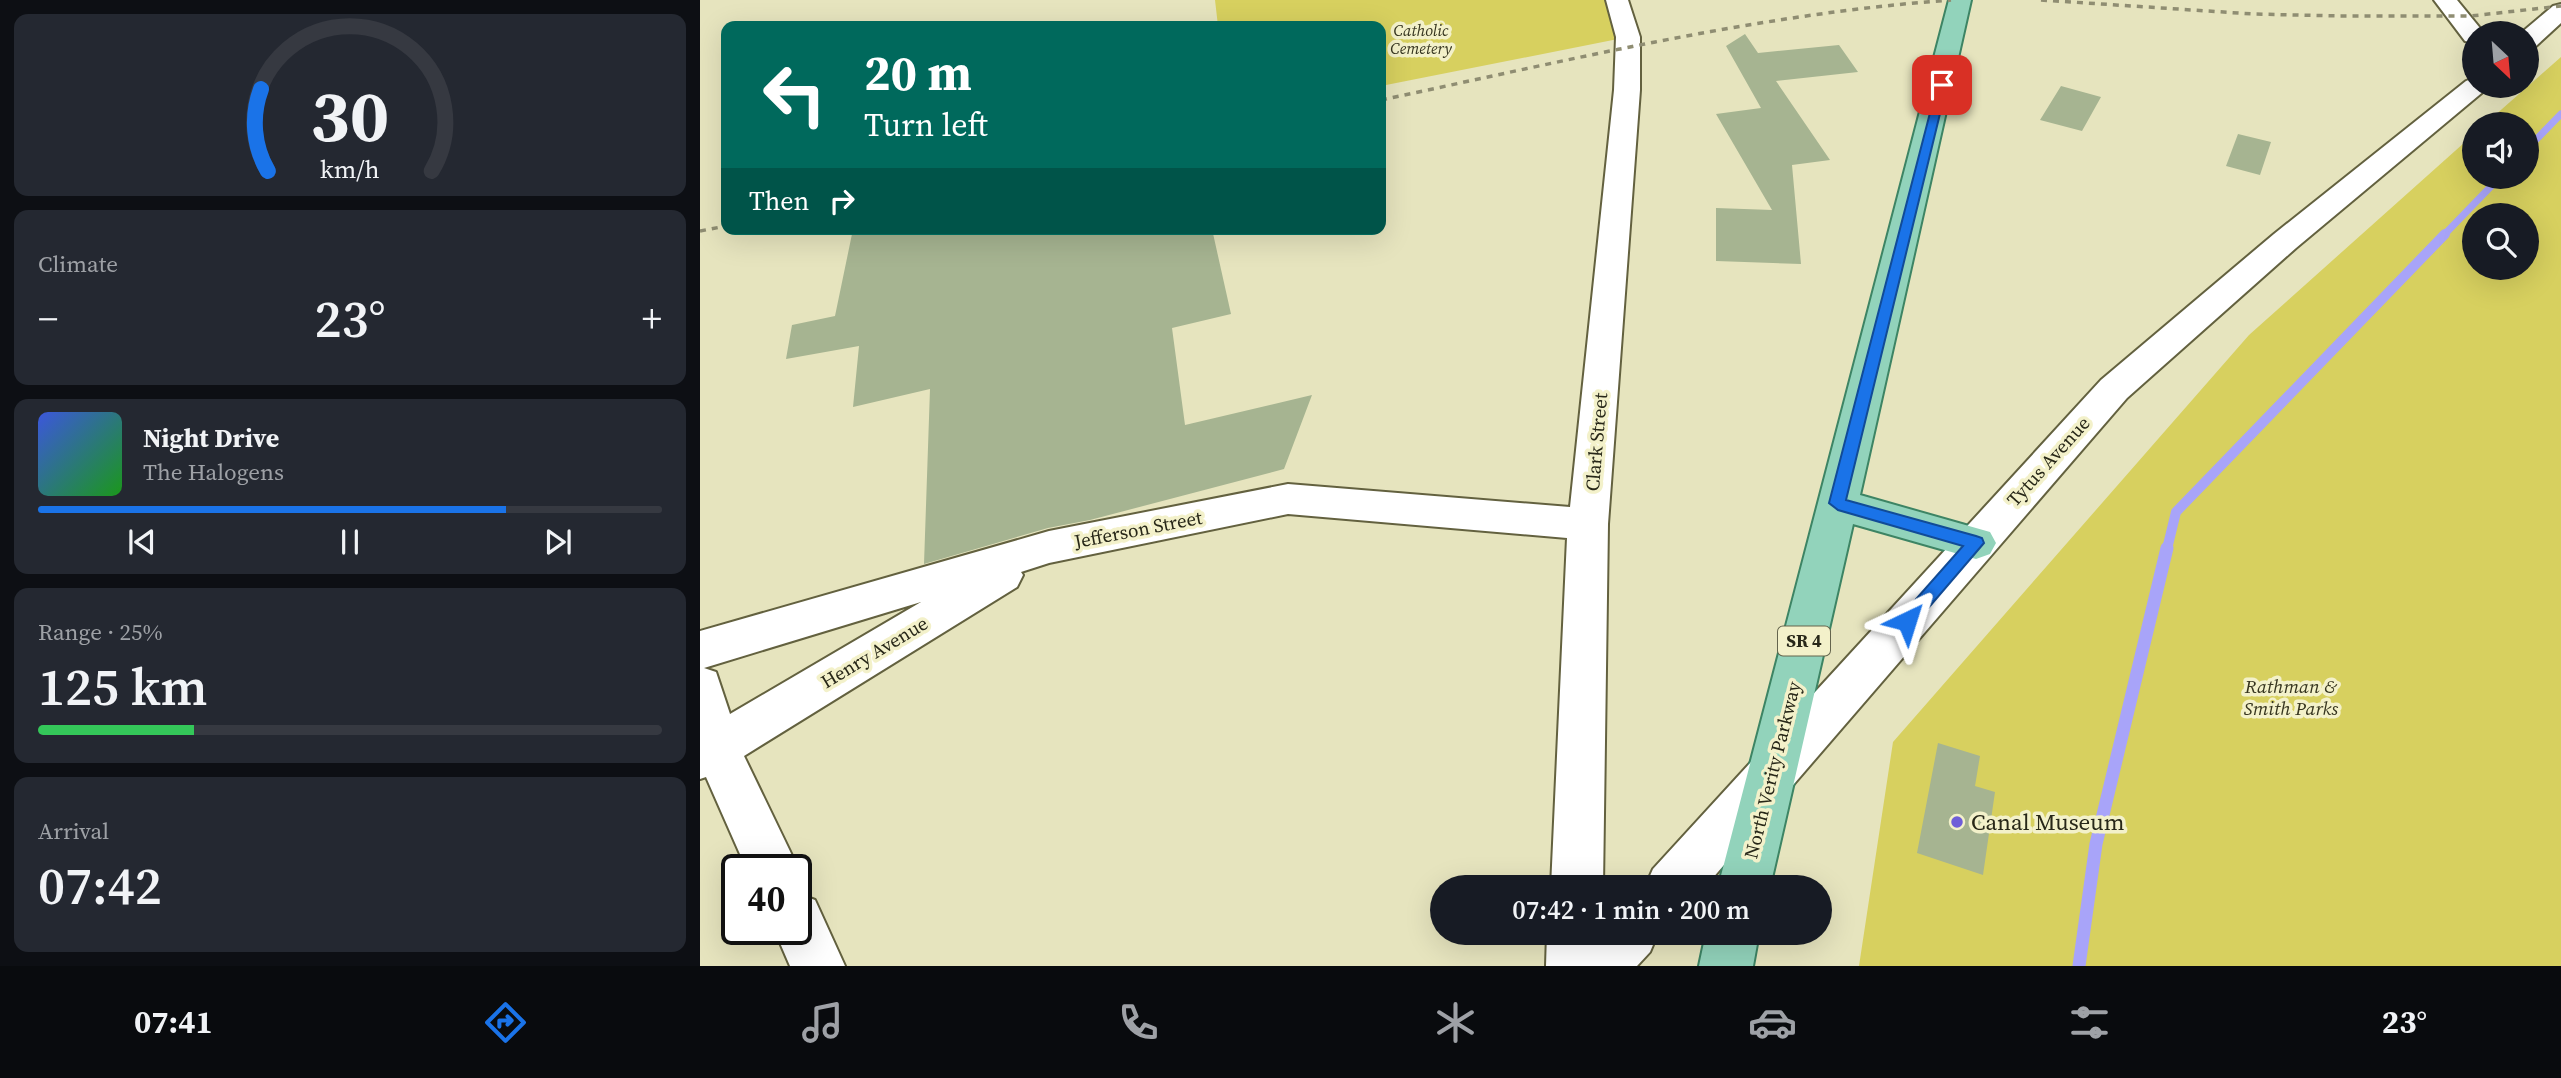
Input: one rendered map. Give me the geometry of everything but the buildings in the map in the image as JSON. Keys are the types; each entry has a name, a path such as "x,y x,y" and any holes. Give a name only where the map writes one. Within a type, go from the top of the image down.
{"main road":[{"name":"North Verity Parkway","path":"1747,875 1960,0"},
{"path":"1838,503 1976,543"},
{"path":"1726,966 1730,945"}],"street":[{"name":"Clark Street","path":"1577,875 1588,524 1627,90 1628,37 1617,0"},
{"path":"2445,0 2462,21"},
{"path":"2539,30 2561,11"},
{"name":"Tytus Avenue","path":"1682,875 2114,389 2285,241 2462,97"},
{"name":"Jefferson Street","path":"700,650 1049,547 1289,499 1588,524"},
{"name":"Henry Avenue","path":"708,752 1049,547"},
{"path":"700,686 708,752 764,854"},
{"path":"808,945 818,966"},
{"path":"1573,966 1574,945"},
{"path":"1601,966 1620,945"}],"green space":[{"name":"Catholic Cemetery","path":"1215,0 1617,0 1628,37 1386,85 1386,21 1217,21"},
{"name":"Rathman & Smith Parks","path":"2561,57 2561,966 1859,966 1893,742 2249,335 2462,145 2462,189 2539,189 2539,112 2499,112 2514,98 2539,98 2539,76"}],"waterway":[{"path":"2539,137 2561,114"},
{"path":"2443,236 2488,189"},
{"path":"2167,549 2176,512 2445,234"},
{"path":"2079,966 2096,844 2167,548"}],"railway":[{"path":"1386,99 1593,54 1735,27 1951,0"},
{"path":"2041,0 2253,14 2340,16 2471,16 2561,6"},
{"path":"700,231 721,227"}],"place":[{"name":"Canal Museum","path":"1957,822"}],"route":[{"path":"1907,621 1976,543 1838,503 1942,85"}]}
